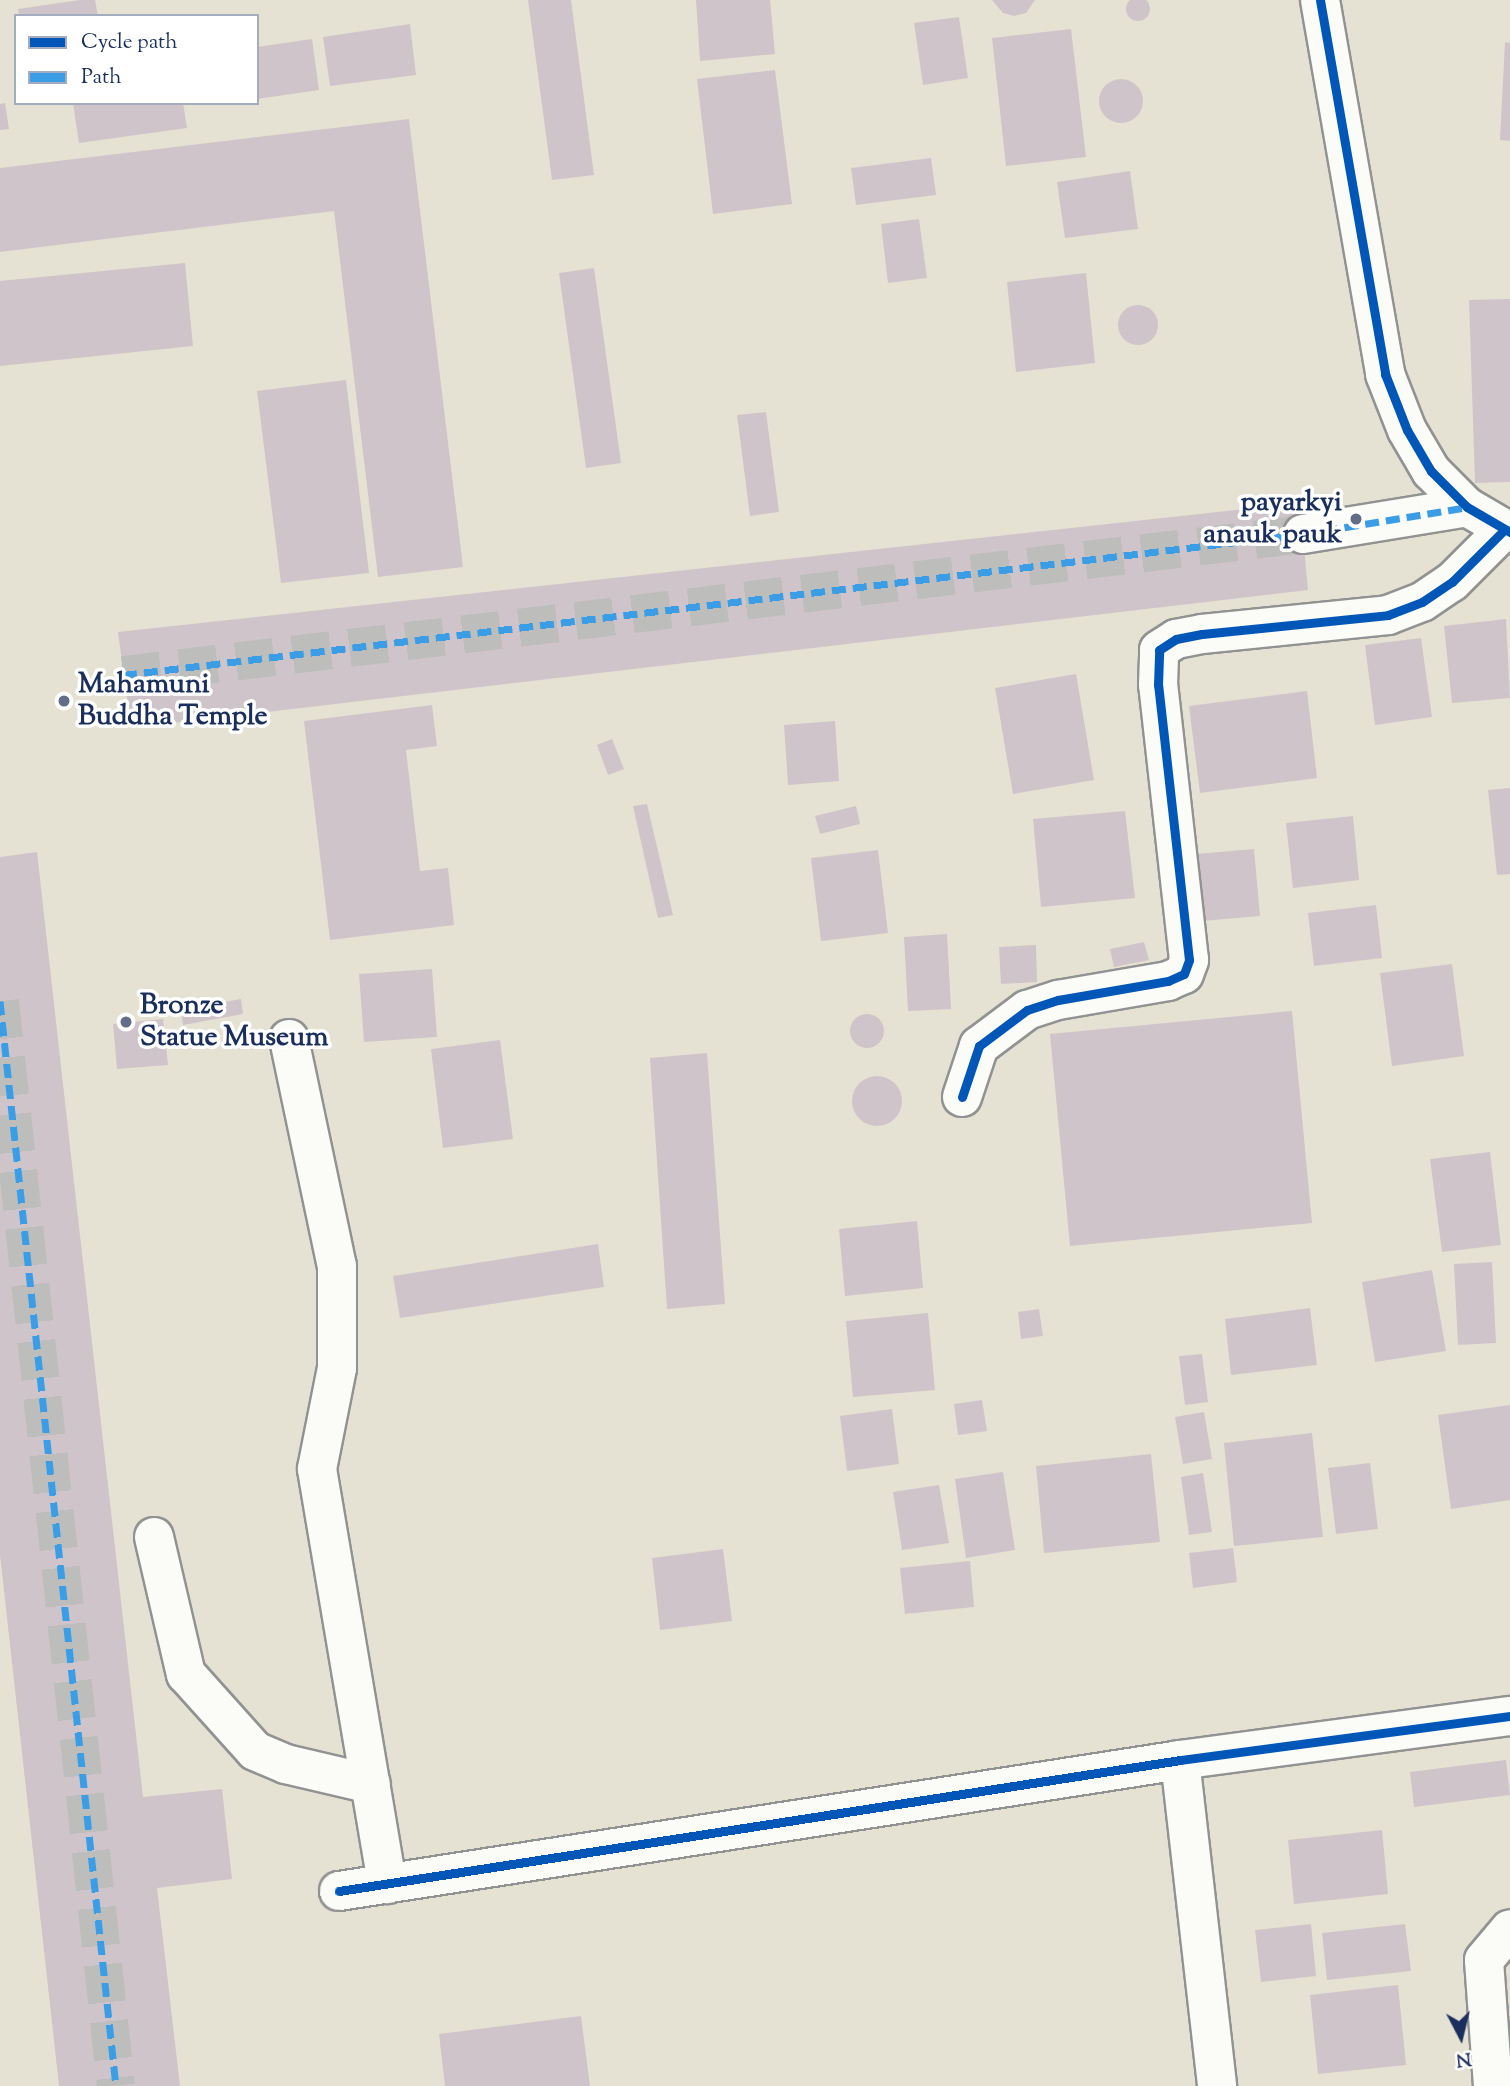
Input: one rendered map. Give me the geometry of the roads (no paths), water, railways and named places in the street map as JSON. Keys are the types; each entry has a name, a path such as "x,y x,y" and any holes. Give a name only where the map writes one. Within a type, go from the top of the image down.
{"street":[{"path":"962,1097 979,1046 1027,1010 1058,1000 1168,981 1184,974 1189,960 1158,685 1159,650 1176,639 1202,634 1388,615 1422,602 1452,582 1506,531 1467,507 1431,471 1407,430 1385,374 1320,0"},
{"path":"1303,534 1467,507"},
{"path":"289,1040 337,1266 337,1368 317,1469 387,1884"},
{"path":"154,1537 186,1674 255,1751 286,1764 371,1784"},
{"path":"339,1891 1180,1760 1510,1716"},
{"path":"1180,1760 1217,2086"},
{"path":"1493,2086 1484,1960 1510,1929"}],"tunnel":[{"path":"123,675 1303,534"},
{"path":"0,1001 116,2086"}],"place":[{"name":"payarkyi anauk pauk","path":"1356,519"},
{"name":"Mahamuni Buddha Temple","path":"64,701"},
{"name":"Bronze Statue Museum","path":"126,1022"}]}
